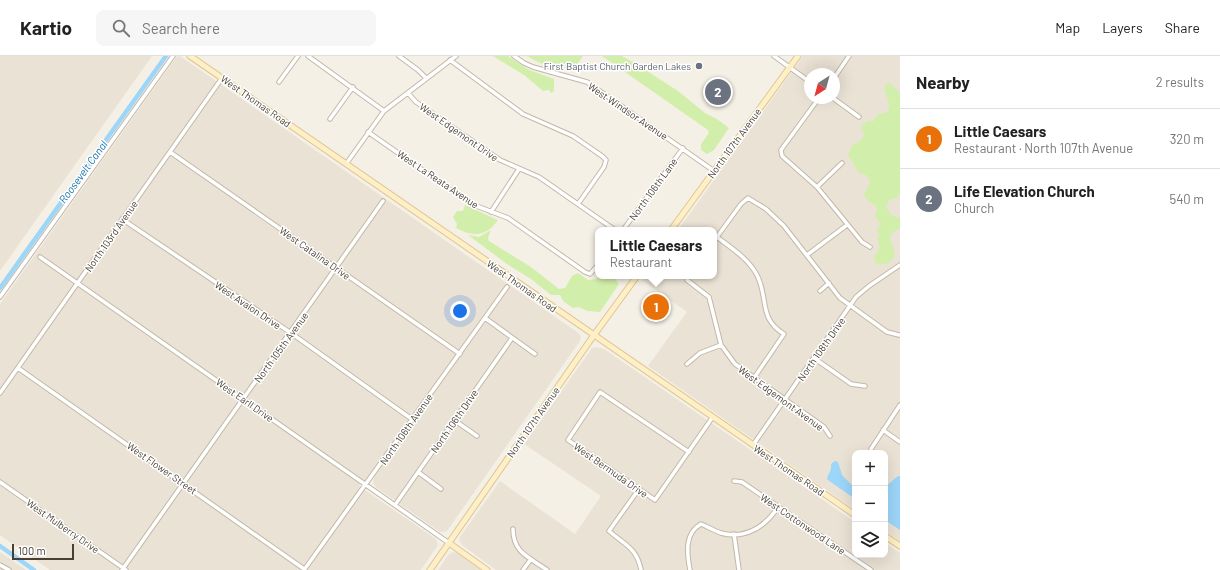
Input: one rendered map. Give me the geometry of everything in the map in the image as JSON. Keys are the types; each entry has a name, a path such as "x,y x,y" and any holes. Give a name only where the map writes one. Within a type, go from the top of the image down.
{"main road":[{"name":"West Thomas Road","path":"190,56 712,418 852,513"},
{"name":"North 107th Avenue","path":"673,227 798,56"},
{"name":"North 107th Avenue","path":"430,570 635,279"},
{"path":"888,538 900,546"},
{"path":"449,543 487,570"}],"street":[{"path":"0,297 173,56"},
{"path":"279,82 298,56"},
{"path":"308,56 384,110"},
{"path":"399,56 426,78"},
{"path":"346,164 384,110 456,56"},
{"name":"West Windsor Avenue","path":"514,56 533,68 587,82 714,171"},
{"path":"774,56 804,78"},
{"path":"840,69 849,56"},
{"path":"450,60 495,95 523,114 572,136 606,160 604,167 578,204"},
{"name":"North 103rd Avenue","path":"0,393 222,78"},
{"path":"330,118 352,87"},
{"name":"West Edgemont Drive","path":"408,93 416,102 500,160 538,177 611,227"},
{"path":"840,103 859,117"},
{"path":"814,104 780,150 782,156 817,186 847,225 862,242 870,247"},
{"name":"West La Reata Avenue","path":"368,132 464,199 474,205 508,218 585,272 590,274 595,268"},
{"name":"North 106th Lane","path":"625,227 682,148"},
{"name":"West Catalina Drive","path":"170,152 460,354"},
{"path":"817,186 842,163"},
{"path":"491,212 519,169"},
{"path":"717,236 740,204 748,198 775,217 795,238 840,298 887,332 899,335"},
{"name":"North 105th Avenue","path":"124,569 383,201"},
{"name":"West Avalon Drive","path":"122,219 291,333 413,420"},
{"path":"807,255 847,225"},
{"path":"717,240 740,254 756,274 762,286 767,317 770,324 784,334 754,378"},
{"name":"West Earll Drive","path":"40,257 449,543"},
{"name":"North 108th Drive","path":"753,445 850,306 869,286 900,265"},
{"name":"West Edgemont Avenue","path":"689,279 709,297 721,345 735,364 824,427 830,436"},
{"path":"820,291 829,283"},
{"name":"North 106th Avenue","path":"304,570 507,287"},
{"path":"485,318 536,354"},
{"name":"North 106th Drive","path":"395,505 512,338"},
{"path":"688,364 700,353 721,345"},
{"path":"814,358 851,384 865,386"},
{"name":"West Flower Street","path":"18,368 304,570"},
{"name":"West Bermuda Drive","path":"600,392 688,452 655,500 639,489 568,440 600,392"},
{"path":"871,450 900,405"},
{"path":"688,452 712,418"},
{"path":"454,420 477,436"},
{"path":"883,430 900,442"},
{"path":"418,472 441,489"},
{"name":"West Cottonwood Lane","path":"734,481 742,482 871,570"},
{"name":"West Mulberry Drive","path":"0,482 124,569"},
{"path":"639,489 609,531 633,550 639,558 641,570"},
{"path":"690,570 687,548 689,538 696,527 701,524 721,533 734,534 750,532 770,518 778,507"},
{"path":"513,529 513,541 517,549 547,570"},
{"path":"734,534 738,570"},
{"path":"523,570 530,559"},
{"path":"0,565 8,570"}],"shaded area":[{"path":"0,56 152,56 0,271"},
{"path":"177,56 180,56 581,336 580,341 447,531 440,532 377,488 373,483 374,477 369,477 359,486 436,539 438,545 421,570 50,570 0,535 0,304"},
{"path":"803,56 900,56 900,541 888,533 888,450 852,450 852,508 648,366 687,312 642,280 717,279 717,227 680,227"},
{"path":"596,347 604,349 852,520 852,558 888,558 888,545 900,553 900,570 496,570 462,545 459,540 500,481 575,534 601,496 524,444 592,348"},
{"path":"0,552 26,570 0,570"},
{"path":"453,552 457,553 481,570 438,570 448,555"}],"green space":[{"path":"493,56 508,56 529,70 554,79 554,91 551,93 549,90 543,91 524,75"},
{"path":"527,56 583,56 576,66 564,68 544,64"},
{"path":"602,56 622,56 633,62 678,91 705,113 717,119 729,128 714,150 707,154 701,150 701,144 709,133 708,130"},
{"path":"890,83 900,93 900,193 897,198 889,200 886,207 891,215 900,218 900,228 892,233 890,237 894,250 892,260 883,264 876,264 874,256 878,252 879,243 877,238 880,235 876,230 881,225 875,216 877,209 876,206 868,201 864,195 870,182 869,178 866,175 859,173 848,155 853,144 863,137 864,133 860,127 868,121 874,121 878,114 884,113 888,110 889,103 885,85"},
{"path":"465,205 498,220 489,230 479,234 462,231 456,228 457,224 453,217 457,211 463,211"},
{"path":"491,230 488,238 489,241 531,267 559,289 565,288 572,276 578,273 588,280 615,279 619,284 600,312 588,311 578,307 573,308 563,301 560,295 551,295 531,279 507,264 468,235 479,237"}],"water":[{"path":"835,461 838,462 842,475 852,485 852,497 828,480 827,478 831,469 831,464"},
{"path":"900,476 900,530 888,522 888,484"}],"waterway":[{"name":"Roosevelt Canal","path":"0,288 166,56"},
{"name":"Roosevelt Canal","path":"0,546 34,570"}],"place":[{"name":"First Baptist Church Garden Lakes","path":"699,66"},
{"name":"Life Elevation Church","path":"718,92"},
{"name":"Little Caesars","path":"656,307"}]}
